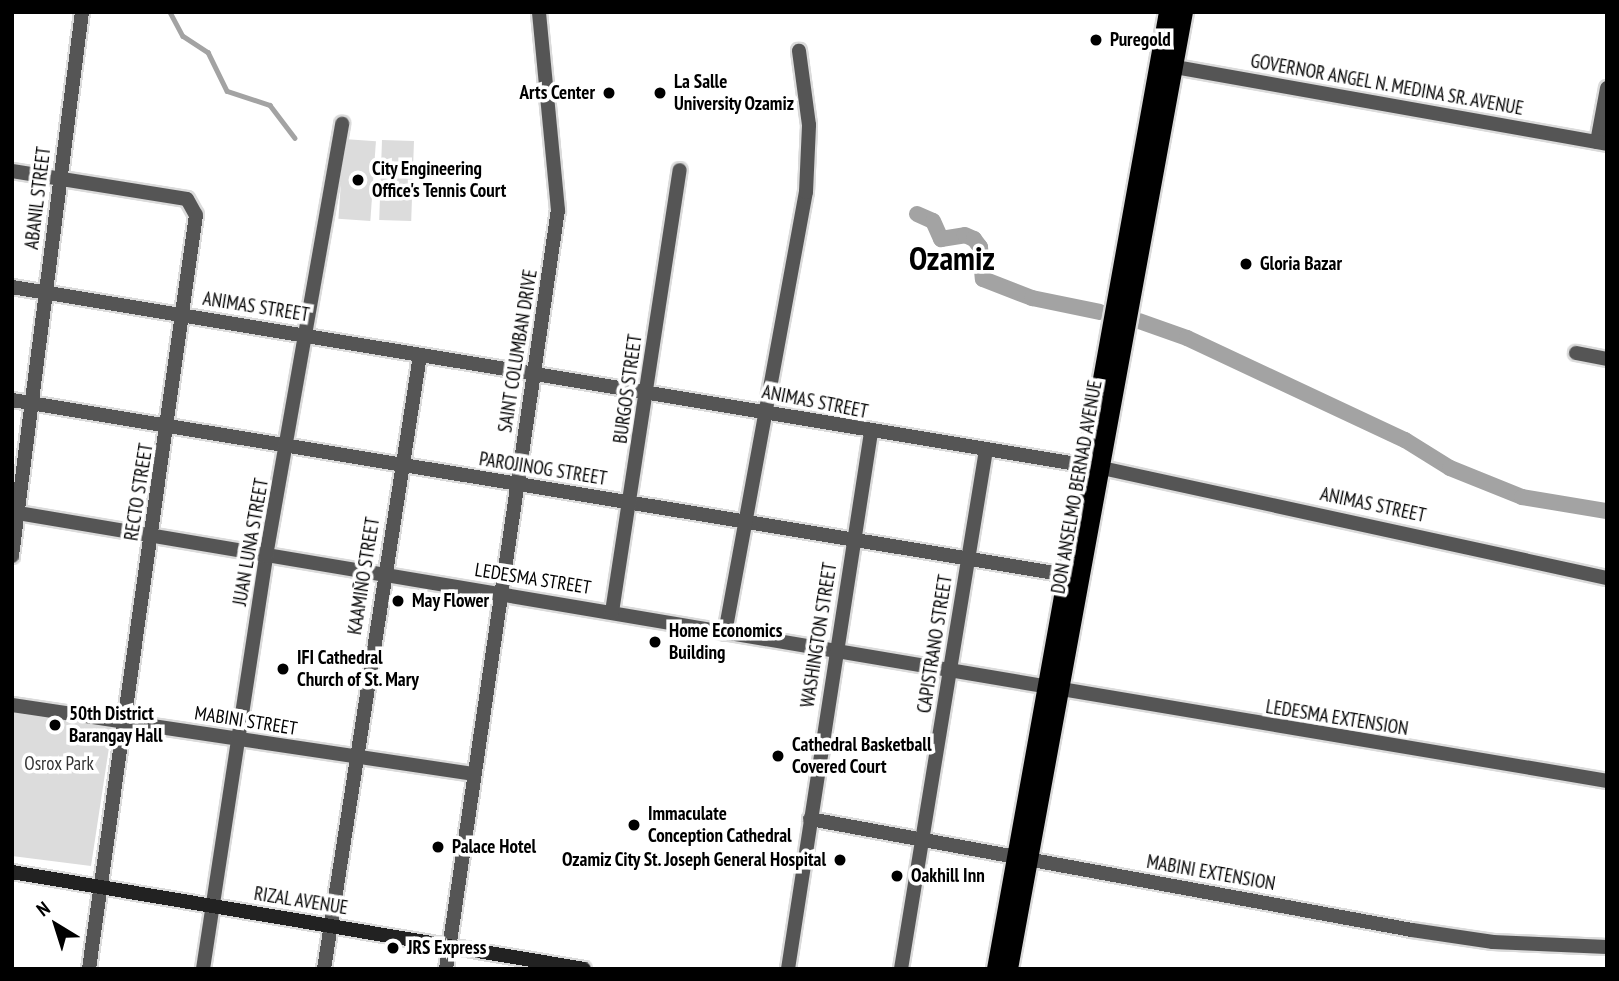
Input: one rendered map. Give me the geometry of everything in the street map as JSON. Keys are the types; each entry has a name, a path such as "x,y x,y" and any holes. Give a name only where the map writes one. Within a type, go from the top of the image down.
{"main road":[{"name":"DON ANSELMO BERNAD AVENUE","path":"1167,65 1168,12"},
{"name":"DON ANSELMO BERNAD AVENUE","path":"1009,969 1023,859 1167,65 1184,12"},
{"name":"DON ANSELMO BERNAD AVENUE","path":"1053,690 1067,575 1094,466"},
{"name":"DON ANSELMO BERNAD AVENUE","path":"996,969 1023,859"},
{"name":"RIZAL AVENUE","path":"12,872 584,969"}],"street":[{"name":"ABANIL STREET","path":"12,556 15,513 32,403 82,12"},
{"name":"SAINT COLUMBAN DRIVE","path":"446,969 558,210 539,12"},
{"path":"726,633 747,522 763,411 801,226 809,157 799,51"},
{"name":"GOVERNOR ANGEL N. MEDINA SR. AVENUE","path":"1167,65 1602,143"},
{"path":"1602,143 1607,88"},
{"name":"JUAN LUNA STREET","path":"203,969 266,556 288,444 304,334 342,124"},
{"name":"BURGOS STREET","path":"612,612 632,503 646,391 680,170"},
{"name":"RECTO STREET","path":"12,171 192,203 196,215 169,424 97,888 89,969"},
{"name":"ANIMAS STREET","path":"12,287 646,391 871,432 1094,466 1607,578"},
{"path":"1576,353 1607,359"},
{"name":"KAAMIÑO STREET","path":"324,969 383,576 420,355"},
{"name":"PAROJINOG STREET","path":"12,400 1067,575"},
{"name":"WASHINGTON STREET","path":"788,969 871,432"},
{"name":"CAPISTRANO STREET","path":"901,969 986,450"},
{"name":"LEDESMA STREET","path":"15,513 383,576 501,593 1053,690"},
{"name":"LEDESMA EXTENSION","path":"1053,690 1607,781"},
{"name":"MABINI STREET","path":"12,705 473,774"},
{"name":"MABINI EXTENSION","path":"810,819 1412,930 1493,942 1607,947"}],"green space":[{"name":"City Engineering Office's Tennis Court","path":"344,139 376,141 370,221 338,219"},
{"name":"City Engineering Office's Tennis Court","path":"382,140 414,141 411,221 379,220"},
{"name":"Osrox Park","path":"12,709 113,721 91,866 12,856"}],"waterway":[{"path":"170,12 183,36 208,52 227,91 270,105 295,138"},
{"path":"917,214 933,221 941,239 965,235 974,239 980,247 983,279 1032,298 1100,312"},
{"path":"1139,321 1187,338 1405,440 1450,468 1522,497 1607,511"}],"place":[{"name":"Puregold","path":"1096,40"},
{"name":"Arts Center","path":"609,93"},
{"name":"La Salle University Ozamiz","path":"660,93"},
{"name":"City Engineering Office's Tennis Court","path":"358,180"},
{"name":"Gloria Bazar","path":"1246,264"},
{"name":"May Flower","path":"398,601"},
{"name":"Home Economics Building","path":"655,642"},
{"name":"IFI Cathedral Church of St. Mary","path":"283,669"},
{"name":"50th District Barangay Hall","path":"55,725"},
{"name":"Cathedral Basketball Covered Court","path":"778,756"},
{"name":"Immaculate Conception Cathedral","path":"634,825"},
{"name":"Palace Hotel","path":"438,847"},
{"name":"Ozamiz City St. Joseph General Hospital","path":"840,860"},
{"name":"Oakhill Inn","path":"897,876"},
{"name":"JRS Express","path":"393,948"}],"district":[{"name":"Ozamiz","path":"952,258"}]}
